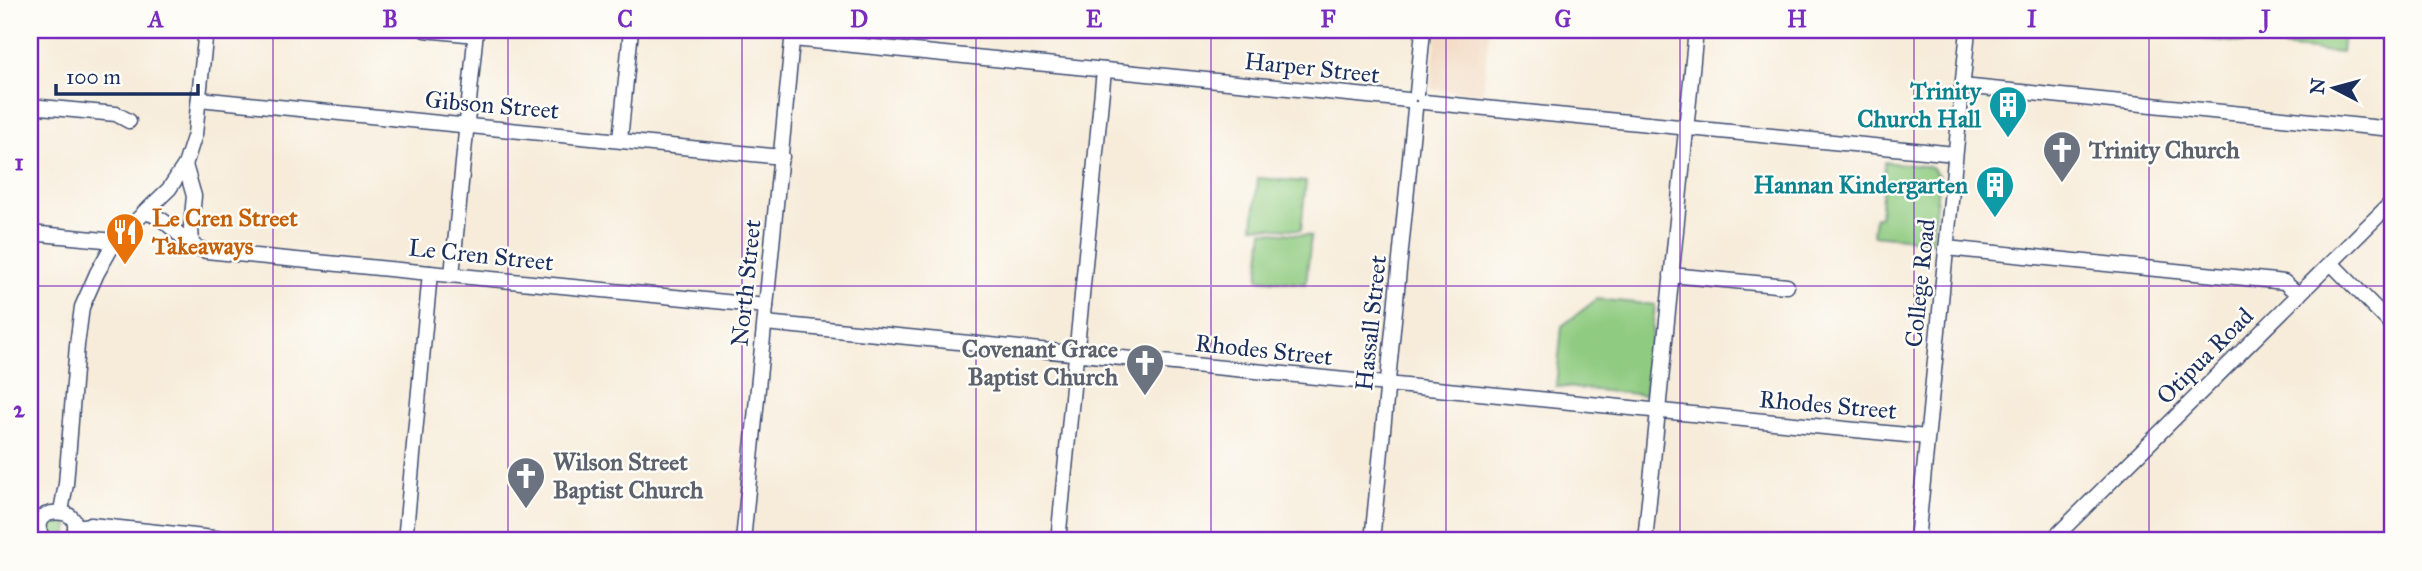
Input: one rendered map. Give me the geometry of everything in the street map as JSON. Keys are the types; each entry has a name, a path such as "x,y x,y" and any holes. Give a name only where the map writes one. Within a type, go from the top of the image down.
{"street":[{"path":"61,511 66,484 80,317 88,291 115,241 169,188 186,165 195,134 206,30"},
{"path":"425,30 476,32 452,275"},
{"path":"620,140 631,30"},
{"name":"Hassall Street","path":"1372,541 1423,30"},
{"path":"1645,541 1696,30"},
{"name":"College Road","path":"1917,541 1968,30"},
{"name":"Harper Street","path":"793,34 1104,70 1955,154"},
{"name":"North Street","path":"743,541 793,34"},
{"path":"1058,541 1104,70"},
{"path":"1962,86 2392,130"},
{"name":"Gibson Street","path":"199,99 782,157"},
{"path":"30,106 116,114 129,121"},
{"path":"186,165 194,196 192,246"},
{"name":"Otipua Road","path":"2051,541 2392,202"},
{"name":"Le Cren Street","path":"144,212 160,218 181,238 205,251 766,306"},
{"path":"30,233 115,241"},
{"path":"1946,248 2284,282 2299,295"},
{"path":"2331,263 2392,325"},
{"path":"405,541 430,273"},
{"path":"1671,275 1787,286"},
{"name":"Rhodes Street","path":"765,323 1927,437"},
{"path":"46,541 35,523 48,513 61,511 70,517 75,527 69,541"},
{"path":"75,527 91,525 140,536 242,541"}],"shaded area":[{"path":"1437,30 1489,30 1483,93 1431,89"}],"green space":[{"path":"2116,30 2343,30 2341,53"},
{"path":"1885,162 1931,167 1939,176 1932,241 1873,235 1875,217 1880,217"},
{"path":"1258,178 1306,182 1301,230 1253,226"},
{"path":"1263,231 1311,236 1306,284 1258,279"},
{"path":"1597,299 1655,305 1645,395 1556,386 1562,326"},
{"path":"57,517 67,524 68,528 61,538 57,539 47,532 46,528 53,518"}],"place":[{"name":"Trinity Church Hall","path":"2008,139"},
{"name":"Trinity Church","path":"2062,184"},
{"name":"Hannan Kindergarten","path":"1995,219"},
{"name":"Le Cren Street Takeaways","path":"125,266"},
{"name":"Covenant Grace Baptist Church","path":"1145,397"},
{"name":"Wilson Street Baptist Church","path":"526,510"}]}
